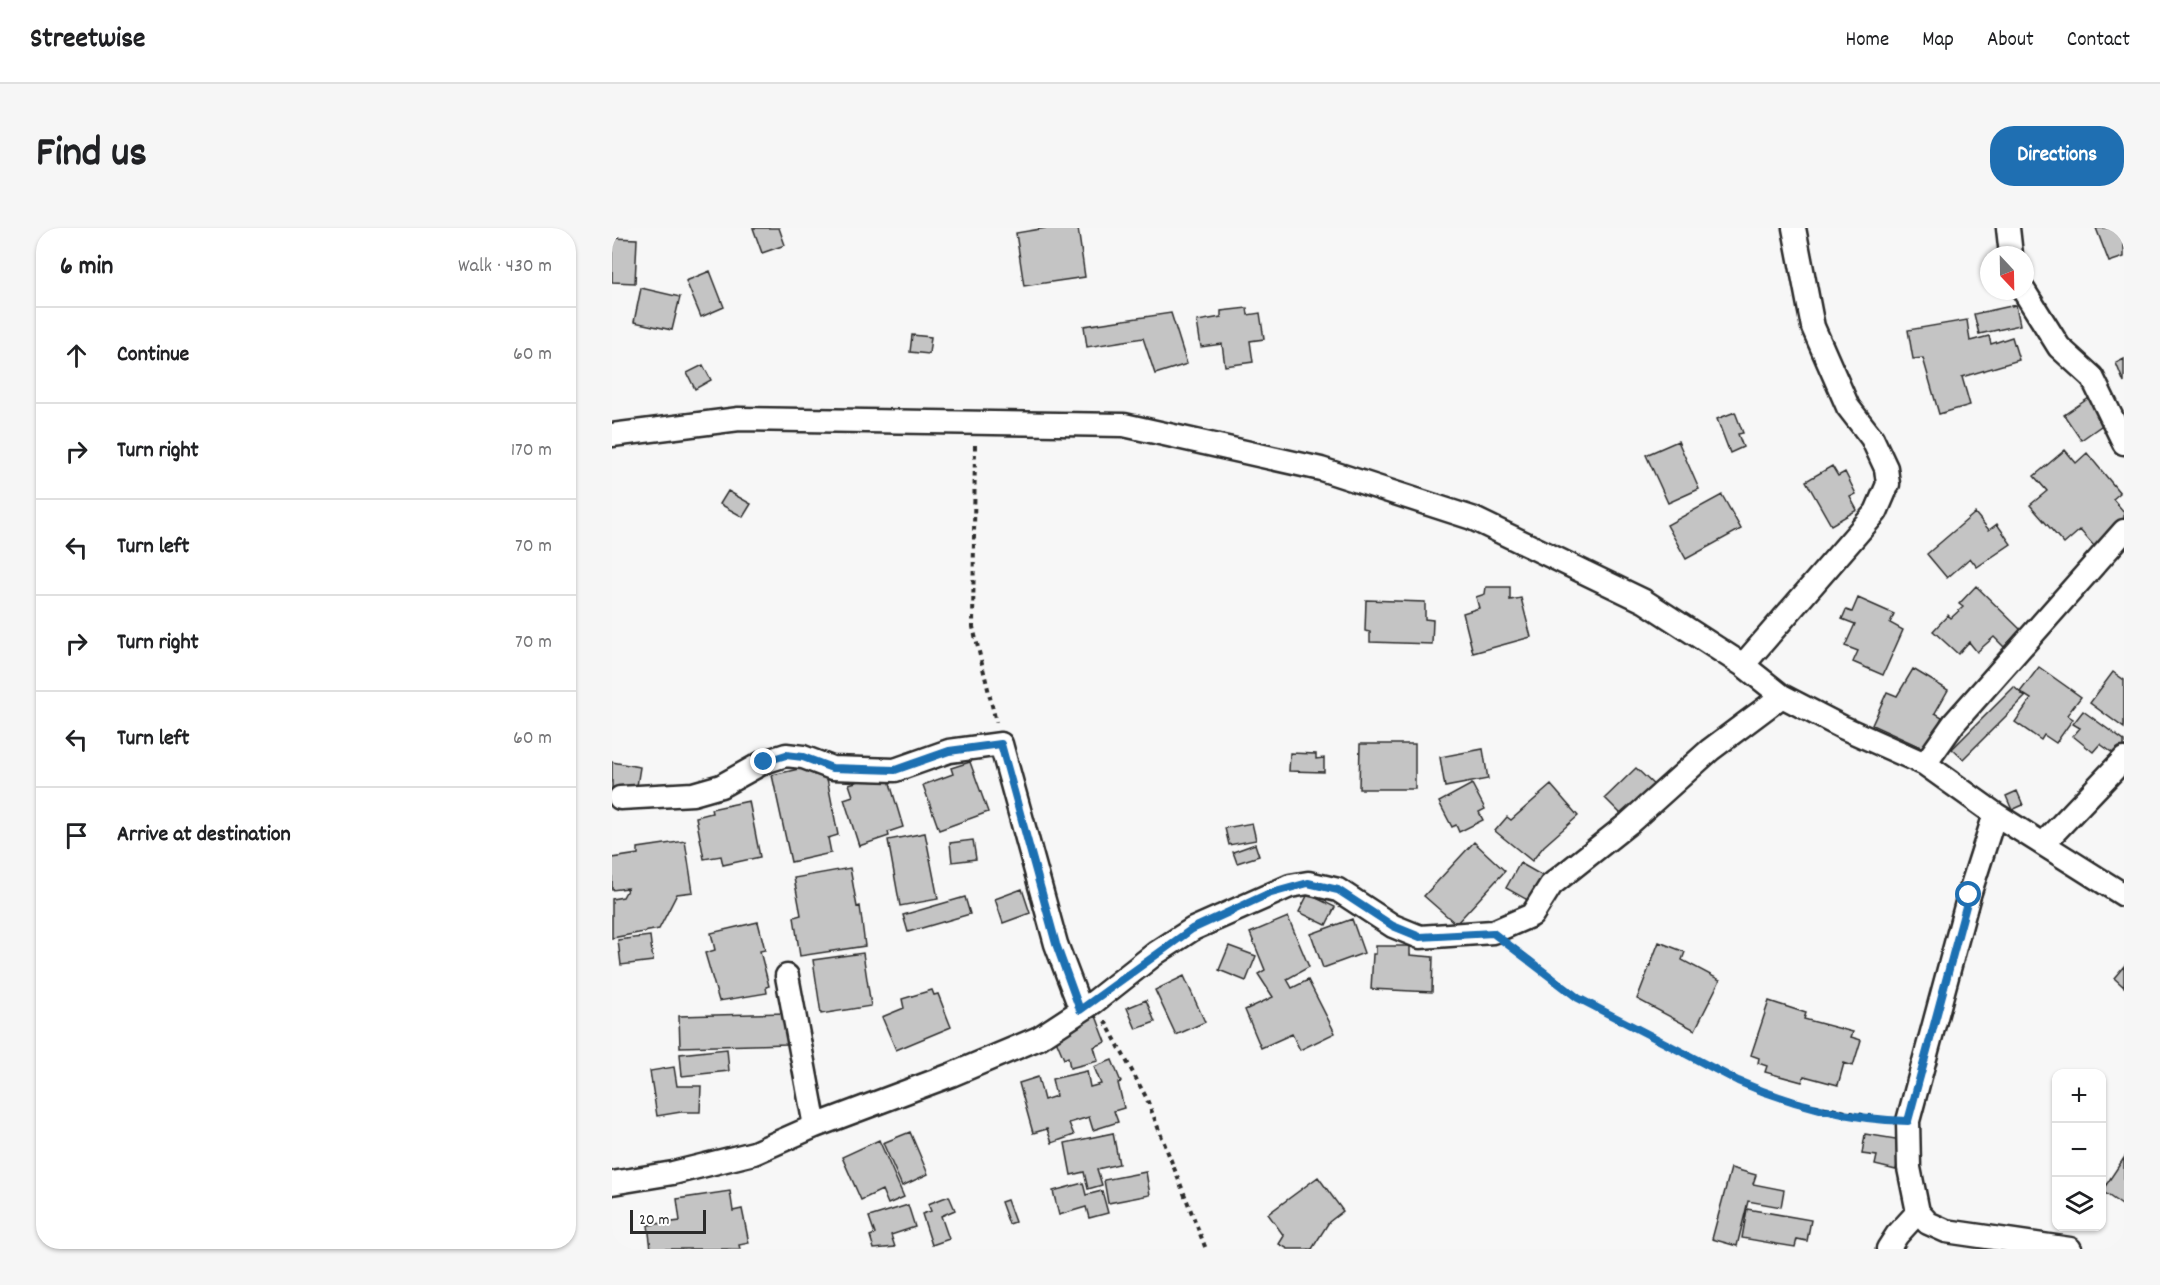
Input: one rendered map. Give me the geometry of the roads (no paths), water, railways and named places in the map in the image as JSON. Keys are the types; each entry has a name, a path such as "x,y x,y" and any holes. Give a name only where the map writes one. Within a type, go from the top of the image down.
{"street":[{"path":"1743,665 1876,512 1888,484 1886,468 1872,438 1848,406 1813,327 1794,228"},
{"path":"2008,228 2010,246"},
{"path":"2030,300 2059,346 2092,377 2124,442"},
{"path":"612,435 740,420 1124,425 1322,469 1472,518 1547,552 1644,601 1743,665 1782,696 1842,727 1925,764 1995,814 2124,895"},
{"path":"1925,764 1954,723 2124,531"},
{"path":"612,1183 673,1173 754,1153 815,1126 951,1075 1039,1038 1192,929 1268,894 1308,883 1338,890 1393,926 1420,937 1493,933 1532,915 1551,885 1629,823 1710,750 1782,696"},
{"path":"620,798 693,794 721,786 764,762 786,755 803,757 832,768 895,770 949,751 1001,744 1056,944 1087,1006"},
{"path":"2043,844 2124,759"},
{"path":"1995,814 1969,895 1908,1121 1909,1168 1918,1212 1928,1222 1946,1231 2070,1249"},
{"path":"787,976 815,1126"},
{"path":"1888,1249 1897,1235 1918,1212"}]}
